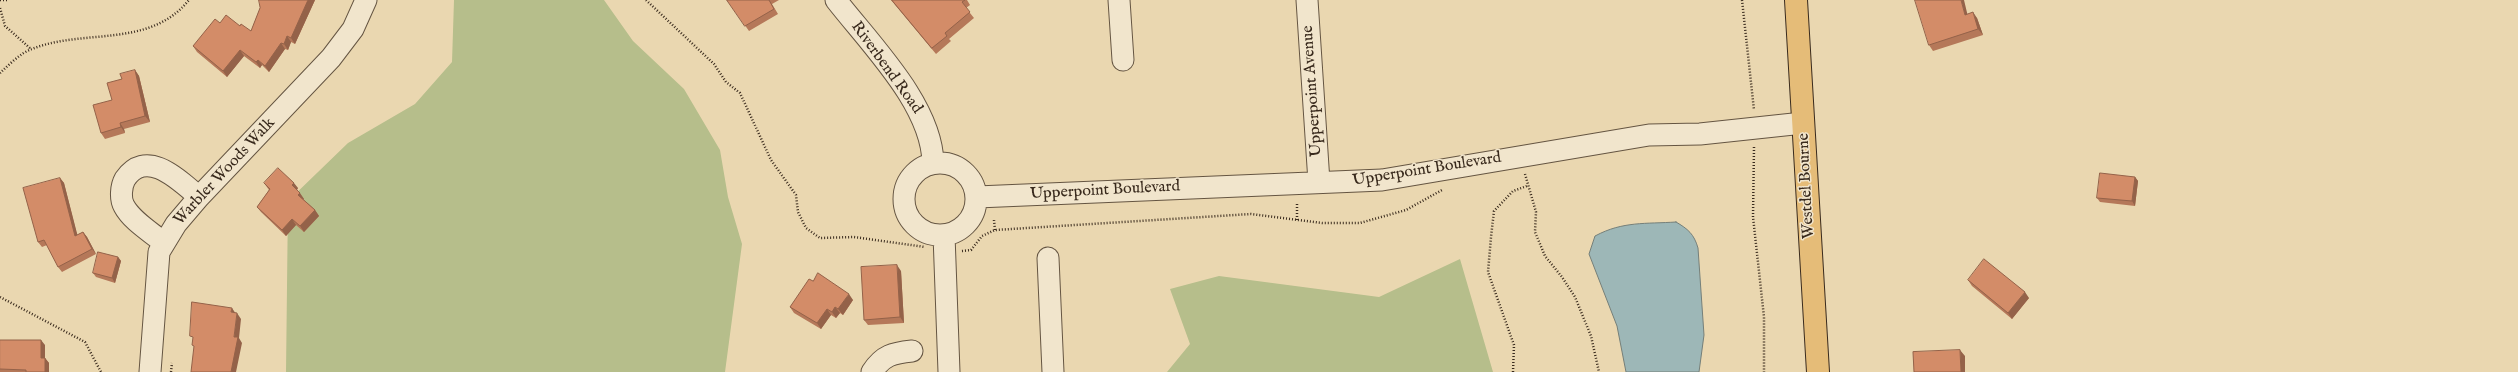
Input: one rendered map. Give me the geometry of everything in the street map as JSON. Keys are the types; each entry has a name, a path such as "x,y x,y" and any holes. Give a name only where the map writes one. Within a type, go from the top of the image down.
{"main road":[{"name":"Westdel Bourne","path":"1796,0 1818,372"}],"street":[{"name":"Warbler Woods Walk","path":"150,372 159,252 164,243 176,224 199,197 331,58 353,29 366,0"},
{"name":"Riverbend Road","path":"836,0 904,87 918,110 931,138 933,163"},
{"path":"1119,0 1123,60"},
{"name":"Upperpoint Avenue","path":"1307,0 1319,182"},
{"name":"Upperpoint Boulevard","path":"977,197 1382,180 1649,135 1755,129 1803,123"},
{"path":"933,163 946,163 964,171 971,178 977,197 976,207 966,225 944,242 919,229 912,222 905,207 904,191 911,176 918,169 933,163"},
{"path":"164,243 130,215 123,204 121,192 125,180 133,171 144,166 157,166 168,172 199,197"},
{"path":"944,242 949,372"},
{"path":"1048,258 1053,372"},
{"path":"872,372 879,361 892,353 912,351"}],"path":[{"path":"0,0 7,0"},
{"path":"0,73 31,49 72,39 116,36 152,27 178,13 189,0"},
{"path":"646,0 714,64 726,82 740,93 770,160 796,195 798,212 806,228 820,238 854,237 944,242"},
{"path":"1742,0 1753,86 1755,129 1753,209 1764,316 1764,372"},
{"path":"0,8 5,26 31,49"},
{"path":"1522,156 1527,186 1536,212 1535,232 1544,256 1562,277 1575,297 1591,336 1599,372"},
{"path":"1513,372 1514,345 1488,272 1494,211 1513,191 1527,186"},
{"path":"1297,200 1297,220"},
{"path":"994,220 995,230"},
{"path":"0,297 85,342 101,372"}],"green space":[{"path":"454,0 604,0 633,41 684,89 720,150 728,197 742,244 725,372 286,372 288,201 348,143 415,104 452,62"},
{"path":"1460,259 1493,372 1167,372 1190,344 1170,289 1219,276 1379,297"}],"water":[{"path":"1676,222 1690,232 1695,239 1698,248 1704,335 1699,372 1626,372 1617,326 1589,254 1595,236 1615,228 1635,224"}],"building":[{"path":"259,0 308,0 291,38 287,36 284,44 281,43 265,66 258,60 256,62 240,50 223,71 193,46 215,19 220,23 226,15 240,26 241,24 251,31 260,8"},
{"path":"727,0 769,0 774,9 745,26"},
{"path":"892,0 965,0 962,2 970,12 945,33 947,36 932,48"},
{"path":"1915,0 1961,0 1965,15 1973,12 1978,29 1929,45"},
{"path":"135,70 145,116 120,123 121,127 101,133 93,105 112,100 107,83 122,79 120,74"},
{"path":"278,168 294,183 292,185 300,193 298,195 315,210 300,226 292,219 282,230 257,207 270,189 264,183"},
{"path":"2100,173 2135,177 2132,201 2097,198"},
{"path":"60,178 75,236 83,232 92,249 58,267 44,240 38,242 23,188"},
{"path":"98,252 118,257 112,278 93,273"},
{"path":"1984,259 2025,292 2008,313 1968,280"},
{"path":"897,265 900,317 864,320 861,267"},
{"path":"818,273 849,294 838,309 835,307 832,312 827,309 817,323 790,307 809,279 813,281"},
{"path":"192,302 232,308 231,312 237,313 234,337 238,337 231,372 191,372 194,346 192,345 193,337 190,336"},
{"path":"0,340 41,340 41,358 45,358 45,372 26,372 26,370 0,369"},
{"path":"1960,350 1961,372 1914,372 1913,352"}]}
